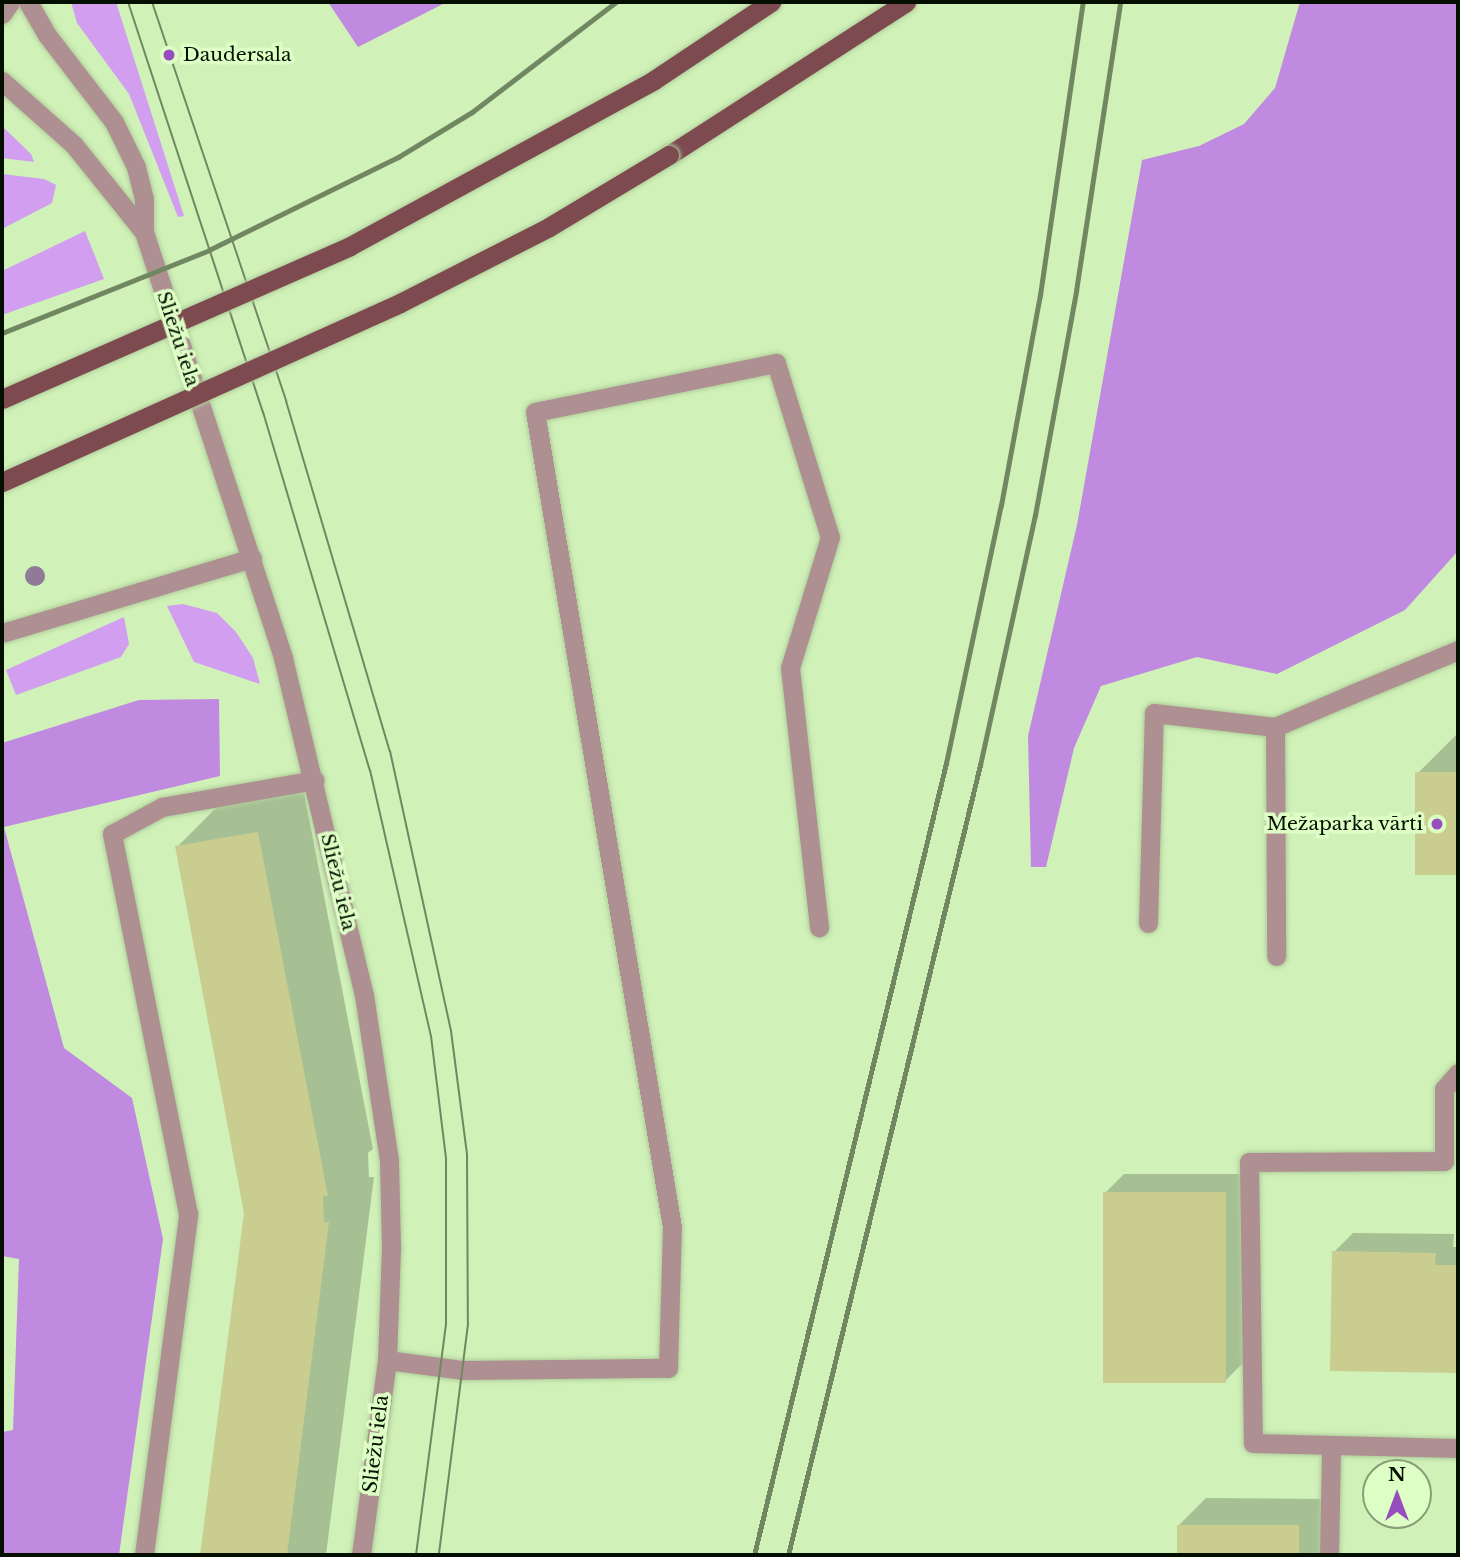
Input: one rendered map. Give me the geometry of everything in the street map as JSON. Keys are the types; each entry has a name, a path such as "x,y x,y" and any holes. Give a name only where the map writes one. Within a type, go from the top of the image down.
{"main road":[{"path":"2,400 351,246 654,80 771,2"},
{"path":"2,482 400,303 549,227 778,87 906,2"}],"street":[{"path":"2,14 10,2"},
{"name":"Sliežu iela","path":"29,2 47,35 114,122 136,167 144,199 144,232 252,558 315,780 364,995 389,1160 387,1360 361,1555"},
{"name":"Sliežu iela","path":"2,81 74,145 144,232"},
{"path":"387,1360 463,1370 668,1368 672,1227 535,412 776,363 830,537 790,668 819,927"},
{"path":"2,633 252,558"},
{"path":"1148,923 1154,713 1275,727 1458,650"},
{"path":"1275,727 1276,956"},
{"path":"144,1555 188,1214 111,834 162,807 315,780"},
{"path":"1458,1073 1444,1089 1444,1161 1249,1162 1253,1443 1458,1448"},
{"path":"1329,1555 1331,1447"}],"shaded area":[{"path":"71,2 116,2 184,216 178,217 129,94 77,23"},
{"path":"328,2 447,2 358,47"},
{"path":"1300,2 1458,2 1458,551 1405,610 1277,674 1197,657 1101,686 1074,748 1046,867 1031,867 1028,736 1077,525 1142,160 1199,146 1244,124 1275,88"},
{"path":"2,126 31,154 34,162 2,158"},
{"path":"2,174 44,179 56,185 52,203 2,229"},
{"path":"85,231 104,279 2,315 2,271"},
{"path":"183,604 217,613 236,632 253,658 260,684 194,662 167,606"},
{"path":"124,617 129,644 121,657 16,695 6,670"},
{"path":"219,699 220,776 4,827 64,1048 132,1098 163,1239 119,1555 2,1555 2,1432 13,1430 19,1259 2,1256 2,743 139,700"}],"building":[{"name":"Mežaparka vārti","path":"1415,772 1458,772 1458,875 1415,875"},
{"path":"258,832 328,1196 323,1196 324,1222 329,1222 287,1555 200,1555 244,1213 175,846"},
{"path":"1103,1192 1226,1192 1226,1383 1103,1383"},
{"path":"1332,1251 1436,1253 1435,1265 1458,1265 1458,1373 1330,1371"},
{"path":"1177,1525 1299,1525 1299,1555 1177,1555"}],"tram line":[{"path":"128,2 263,412 370,770 431,1036 446,1159 446,1324 416,1555"},
{"path":"152,2 286,401 390,751 451,1031 467,1155 468,1324 439,1555"}],"railway":[{"path":"2,333 209,250 398,157 472,112 616,2"},
{"path":"754,1555 946,763 1001,505 1040,295 1083,2"},
{"path":"788,1555 980,765 1035,515 1076,291 1120,2"}],"place":[{"name":"Daudersala","path":"169,55"},
{"name":"Mežaparka vārti","path":"1437,824"}]}
